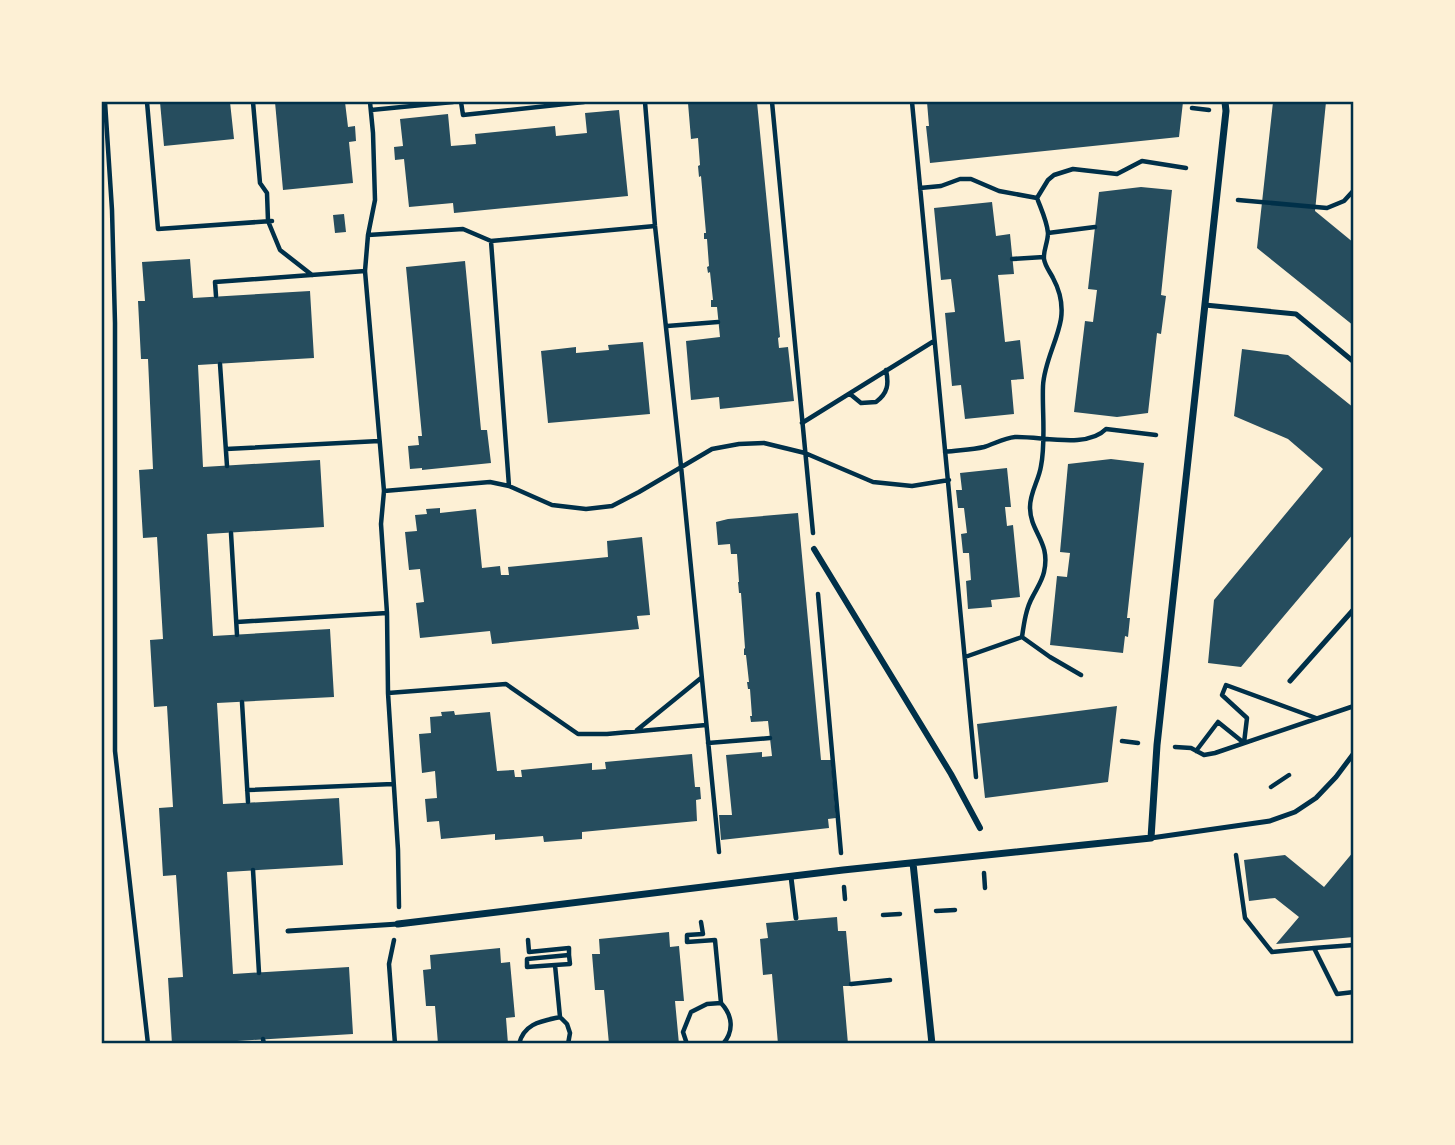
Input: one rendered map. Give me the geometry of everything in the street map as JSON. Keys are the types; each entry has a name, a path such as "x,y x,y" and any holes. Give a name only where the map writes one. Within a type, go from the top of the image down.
{"street":[{"path":"398,924 913,863 1151,838 1157,745 1225,102"},
{"path":"814,549 951,774 980,828"},
{"path":"913,863 932,1044"}],"lane":[{"path":"1205,306 1296,314 1353,362"},
{"path":"1290,681 1353,609"},
{"path":"1151,838 1270,821 1295,812 1316,798 1336,777 1353,753"},
{"path":"791,877 796,918"},
{"path":"288,931 398,924"}],"path":[{"path":"105,102 112,210 115,323 115,751 148,1044"},
{"path":"147,102 158,229 270,221"},
{"path":"253,102 260,183 267,193 270,221 280,250 312,275"},
{"path":"370,102 375,200 365,271 384,491 381,524 400,894 398,924 389,964 395,1044"},
{"path":"371,110 453,102"},
{"path":"461,102 463,116 584,102"},
{"path":"645,102 655,226 719,852"},
{"path":"772,102 814,549"},
{"path":"912,102 976,782"},
{"path":"1037,198 1054,175 1073,169 1117,174 1142,162 1186,168"},
{"path":"920,188 971,179 999,191 1037,198"},
{"path":"1238,200 1327,208 1344,201 1353,190"},
{"path":"1023,637 1029,604 1044,574 1045,548 1032,524 1030,506 1041,465 1043,382 1061,316 1059,291 1044,257 1048,233 1037,198"},
{"path":"368,235 463,229 491,241 655,226"},
{"path":"1048,233 1095,227"},
{"path":"491,241 509,486"},
{"path":"1012,259 1044,257"},
{"path":"216,296 215,282 365,271"},
{"path":"667,326 718,322"},
{"path":"802,423 934,341"},
{"path":"220,364 227,466"},
{"path":"850,394 861,403 876,402 887,392 886,370"},
{"path":"945,452 981,447 1013,438 1068,441 1094,438 1105,429 1156,435"},
{"path":"226,449 379,441"},
{"path":"384,491 490,482 509,486 552,505 599,508 612,506 639,492 712,449 764,443 805,453 873,482 912,486 948,480"},
{"path":"231,533 237,635"},
{"path":"818,590 840,838"},
{"path":"237,622 387,613"},
{"path":"965,657 1023,637"},
{"path":"1023,637 1081,675"},
{"path":"635,732 702,678"},
{"path":"388,694 506,684 578,734 706,725"},
{"path":"1244,743 1247,718 1222,695 1226,685 1316,718"},
{"path":"242,702 248,802"},
{"path":"1244,743 1218,722 1193,750 1204,755 1244,743 1353,706"},
{"path":"708,743 770,738"},
{"path":"1271,787 1289,775"},
{"path":"247,790 393,783"},
{"path":"1236,855 1245,918 1272,952 1353,945"},
{"path":"253,870 259,972"},
{"path":"701,922 703,934 687,935 687,942 715,940 722,1003 727,1009 731,1026 730,1035 723,1044"},
{"path":"528,940 529,952 569,948 570,964 527,967 527,959 569,955"},
{"path":"1314,948 1337,994 1353,992"},
{"path":"555,965 560,1017 567,1024 570,1033 568,1044"},
{"path":"851,984 890,980"},
{"path":"687,1044 683,1032 691,1012 707,1004 722,1003"},
{"path":"519,1044 528,1027 560,1017"}],"building":[{"path":"160,102 230,102 234,139 164,146"},
{"path":"275,102 345,102 348,127 355,126 356,141 349,142 353,183 283,190"},
{"path":"757,102 779,348 788,347 794,401 720,409 719,397 691,400 686,341 720,337 717,307 711,307 713,300 707,267 707,239 704,239 706,233 698,166 698,138 691,139 688,103"},
{"path":"927,102 1183,102 1179,137 930,163 926,126 929,126"},
{"path":"1273,102 1326,102 1315,211 1354,243 1354,326 1257,248"},
{"path":"619,110 628,196 454,213 453,203 409,207 404,159 395,160 394,147 403,146 400,119 448,114 451,146 476,144 475,134 555,126 556,136 587,133 585,113"},
{"path":"1141,187 1172,190 1161,295 1166,296 1161,334 1157,333 1148,413 1117,417 1074,412 1085,321 1093,322 1097,290 1088,289 1099,192"},
{"path":"992,202 996,236 1010,234 1014,274 998,275 1005,342 1020,340 1024,379 1011,380 1014,414 965,419 961,385 952,386 945,313 955,312 951,279 941,280 934,208"},
{"path":"344,214 346,232 335,233 333,215"},
{"path":"190,259 193,298 310,291 314,358 198,365 203,467 320,460 324,527 207,534 213,636 330,629 334,697 217,703 223,804 339,798 343,865 227,872 233,974 349,967 353,1034 237,1041 237,1044 172,1044 168,978 183,977 176,875 163,876 159,808 173,807 167,706 154,707 150,640 163,639 157,537 143,538 139,470 153,469 148,359 141,359 138,301 145,301 142,262"},
{"path":"465,261 481,430 487,430 491,463 410,469 408,446 419,445 418,436 422,436 406,267"},
{"path":"643,342 650,414 548,423 541,351 576,347 576,353 609,350 608,345"},
{"path":"1242,349 1288,355 1354,408 1354,533 1241,667 1208,663 1214,600 1323,469 1288,439 1234,416"},
{"path":"1111,459 1144,463 1127,618 1130,618 1128,637 1125,636 1123,653 1050,645 1057,576 1067,577 1070,553 1060,552 1068,464"},
{"path":"1007,468 1011,507 1005,507 1007,526 1013,525 1020,597 991,600 992,607 968,609 966,581 971,580 969,553 963,553 961,534 967,533 964,508 958,508 956,490 962,490 960,473"},
{"path":"440,508 440,513 476,509 482,568 500,566 501,575 509,575 508,567 608,557 607,541 642,537 650,615 637,616 639,629 492,644 490,631 420,638 416,603 424,602 420,569 409,570 405,532 417,531 415,515 427,514 426,509"},
{"path":"798,513 821,760 831,760 836,818 828,819 829,828 721,840 719,815 732,815 726,755 762,752 762,757 772,756 768,721 751,722 737,554 731,554 730,544 718,545 716,522"},
{"path":"1117,706 1108,782 985,798 977,724"},
{"path":"454,711 455,715 490,712 497,771 514,770 515,777 522,777 521,770 592,763 592,770 606,769 605,762 692,754 695,787 700,787 701,799 696,800 697,821 582,832 582,839 544,842 543,836 495,840 495,834 441,839 439,821 427,822 425,799 437,798 435,771 422,773 419,734 431,733 430,717 442,716 441,712"},
{"path":"1354,851 1354,937 1276,944 1299,917 1275,898 1249,901 1244,860 1285,855 1324,887"},
{"path":"837,917 838,931 846,931 851,986 843,986 848,1044 778,1044 772,974 763,975 760,939 768,938 766,923"},
{"path":"669,932 670,947 679,946 684,1001 675,1001 679,1044 609,1044 604,990 595,990 592,954 600,954 599,939"},
{"path":"500,948 501,963 510,962 515,1017 506,1018 508,1044 438,1044 435,1006 426,1006 423,970 431,969 430,955"}]}
